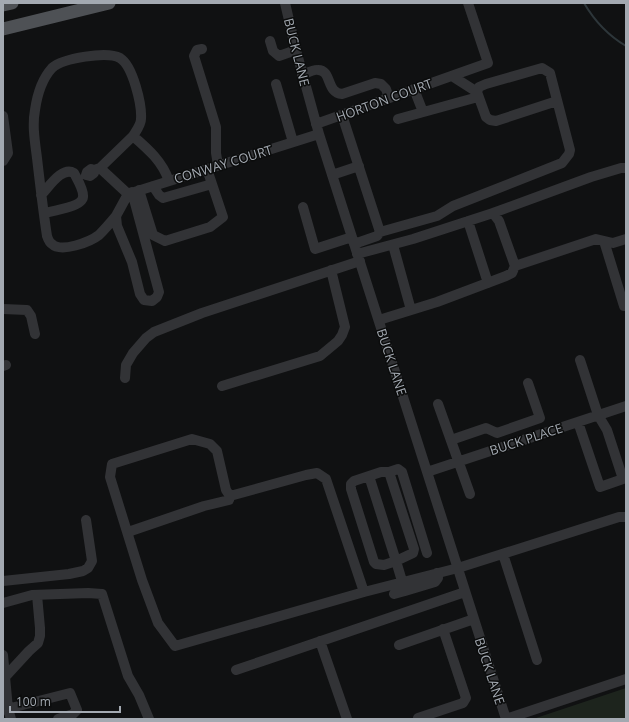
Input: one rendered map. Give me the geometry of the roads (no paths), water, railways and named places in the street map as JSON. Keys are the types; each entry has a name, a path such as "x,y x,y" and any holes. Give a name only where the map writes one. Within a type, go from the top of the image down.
{"main road":[{"path":"3,5 12,3"},
{"path":"3,29 109,3"}],"street":[{"name":"BUCK LANE","path":"285,3 302,75 317,129 506,719"},
{"name":"HORTON COURT","path":"317,129 342,115 488,63 468,3"},
{"path":"270,41 273,51 279,56 296,50"},
{"path":"202,49 197,50 194,56 216,127 216,153 218,165"},
{"path":"44,213 77,204 81,201 89,173 133,136 138,128 141,118 134,80 122,59 115,56 105,55 88,57 53,67 47,75 39,92 33,123 41,195 47,236 51,244 59,248 69,247 88,241 98,235 116,216 133,192"},
{"path":"125,378 126,365 132,353 154,332 202,313 331,270 356,249 377,236 380,232 438,216 453,206 562,163 569,154 570,150 550,73 542,68 486,84 479,87 478,94 486,117 490,120 496,121 557,101"},
{"path":"302,75 318,70 323,72 332,90 337,94 342,94 379,83 386,89 389,98"},
{"path":"452,76 478,94"},
{"path":"276,84 293,142"},
{"path":"414,89 423,112"},
{"path":"398,119 478,94"},
{"path":"342,115 380,232"},
{"path":"3,116 8,153 3,160"},
{"name":"CONWAY COURT","path":"133,192 293,142 317,129"},
{"path":"133,136 157,158 170,181"},
{"path":"332,175 359,166"},
{"path":"303,207 315,248 356,249 393,245 493,213 591,177 621,168 626,168"},
{"path":"41,195 58,177 67,171 74,173 89,173 133,192 153,235 165,241 210,227 223,217 207,169"},
{"path":"152,186 163,198 212,184"},
{"path":"116,216 117,226 132,262 140,294 144,300 152,301 157,297 159,292 133,192"},
{"path":"379,320 488,283 512,273 515,266 499,221 493,213"},
{"path":"468,221 488,283"},
{"path":"515,266 596,239 613,243 626,239"},
{"path":"604,241 622,281 624,306 626,306"},
{"path":"393,245 411,310"},
{"path":"222,386 320,356 338,341 345,327 331,270"},
{"path":"3,309 28,310 35,334"},
{"path":"578,422 600,487 623,479 607,430 598,415 580,360"},
{"path":"451,440 486,428 497,433 540,418 528,383"},
{"path":"438,404 470,494"},
{"name":"BUCK PLACE","path":"427,472 626,406"},
{"path":"497,433 500,448"},
{"path":"230,496 226,490 217,451 210,444 192,439 112,464 110,478 142,580 158,623 175,646 364,592 404,586 437,573 458,568 619,517 626,517"},
{"path":"389,472 414,549 413,553 396,561 384,564 376,564 374,562 351,489 354,481 381,472 389,472 398,469 402,472 427,552"},
{"path":"128,532 229,500 230,496 317,473 326,479 364,592"},
{"path":"369,476 404,586"},
{"path":"3,582 69,574 83,571 88,568 92,561 86,520"},
{"path":"503,554 538,660"},
{"path":"394,594 404,586"},
{"path":"236,670 465,592"},
{"path":"3,602 37,595 88,593 102,594 128,676 139,695 149,719"},
{"path":"5,677 38,643 40,628 37,595"},
{"path":"399,645 474,619"},
{"path":"418,718 463,703 466,698 443,630"},
{"path":"320,641 347,719"},
{"path":"3,655 8,713 70,694 76,710 72,714 58,719"},
{"path":"506,719 626,679"}],"waterway":[{"path":"584,3 602,27 626,46"}]}
